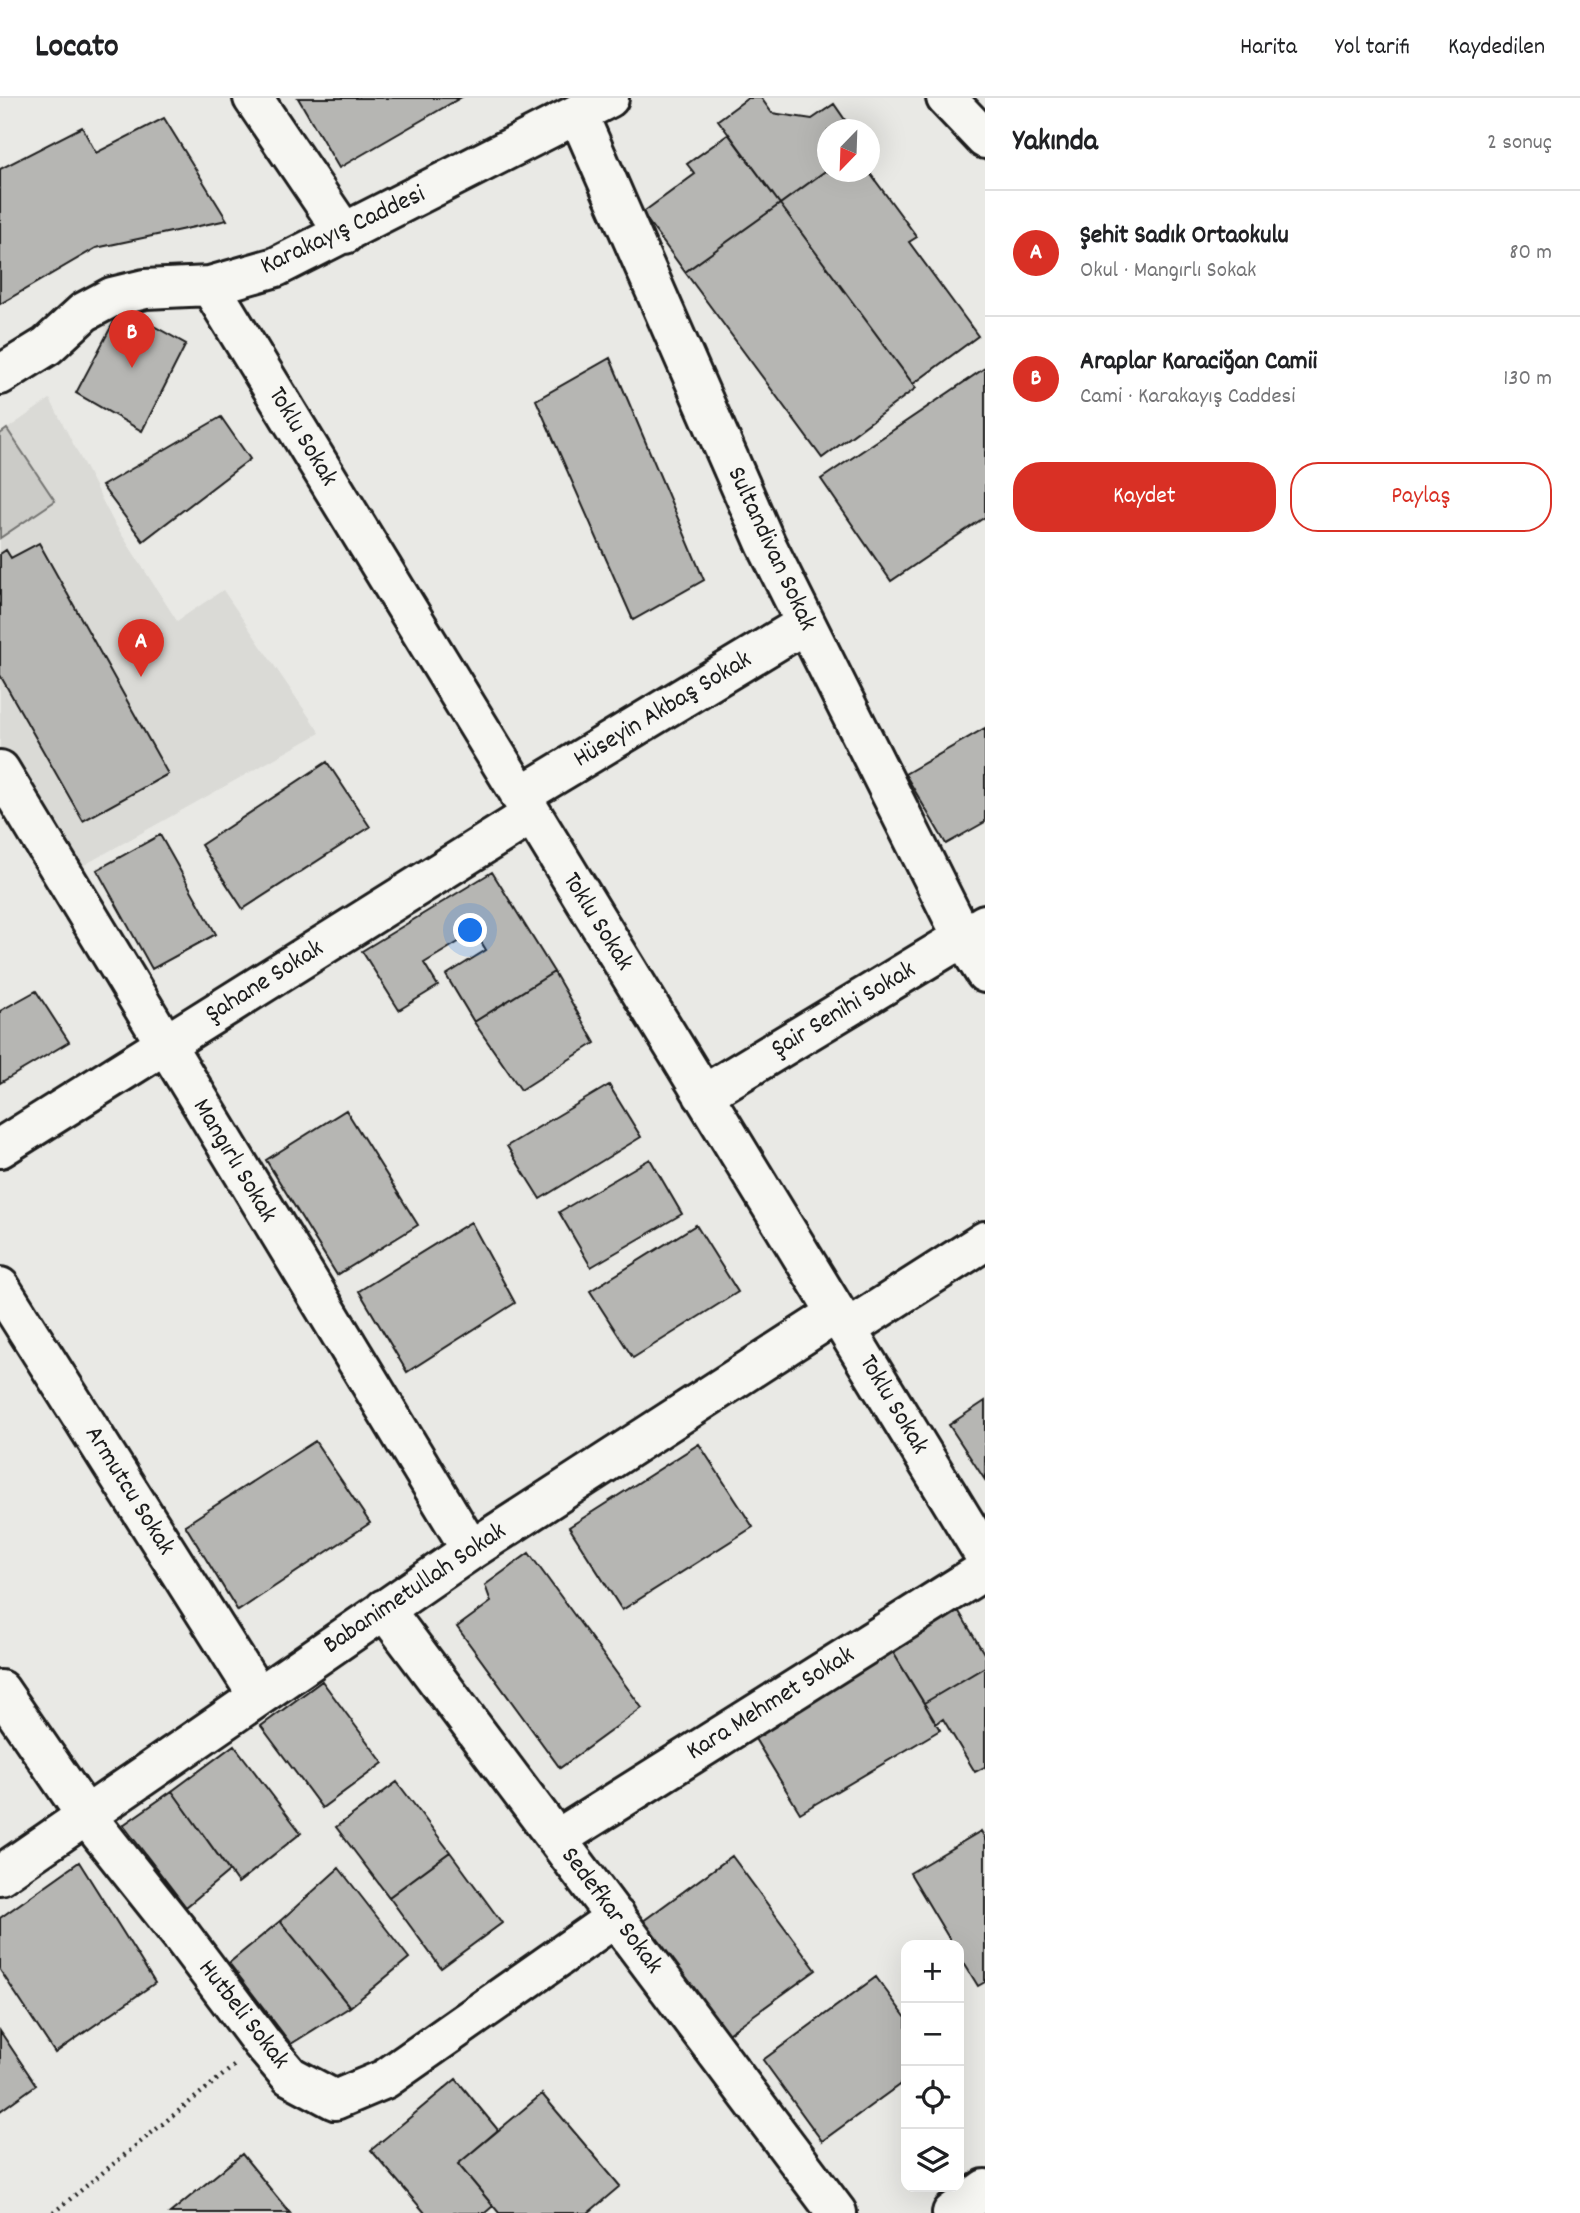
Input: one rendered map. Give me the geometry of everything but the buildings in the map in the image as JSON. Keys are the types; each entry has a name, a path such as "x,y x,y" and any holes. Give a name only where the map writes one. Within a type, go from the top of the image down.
{"street":[{"path":"253,98 345,234"},
{"path":"946,98 985,139"},
{"name":"Karakayış Caddesi","path":"0,373 47,346 83,313 112,297 145,289 210,286 276,267 594,106"},
{"name":"Sultandivan Sokak","path":"594,106 766,544 805,624 974,931 985,973"},
{"name":"Toklu Sokak","path":"210,286 985,1556"},
{"name":"Hüseyin Akbaş Sokak","path":"525,806 805,624"},
{"name":"Mangırlı Sokak","path":"0,770 471,1550"},
{"name":"Şahane Sokak","path":"0,1148 164,1045 525,806"},
{"name":"Şair Senihi Sokak","path":"703,1095 974,931"},
{"name":"Babanimetullah Sokak","path":"0,1875 471,1550 842,1321 985,1241"},
{"name":"Armutcu Sokak","path":"0,1287 258,1696"},
{"name":"Kara Mehmet Sokak","path":"557,1839 985,1570"},
{"name":"Sedefkar Sokak","path":"384,1609 837,2213"},
{"name":"Hutbeli Sokak","path":"0,1690 87,1817 262,2043 290,2076 335,2100 384,2079 616,1917"},
{"path":"951,2213 985,2189"}],"path":[{"path":"53,2213 262,2043"}],"shaded area":[{"path":"50,399 113,521 177,621 223,590 320,733 70,873 0,747 0,434"},
{"path":"7,429 55,501 0,538 0,434"}],"place":[{"name":"Araplar Karaciğan Camii","path":"132,368"},
{"name":"Şehit Sadık Ortaokulu","path":"141,677"}]}
